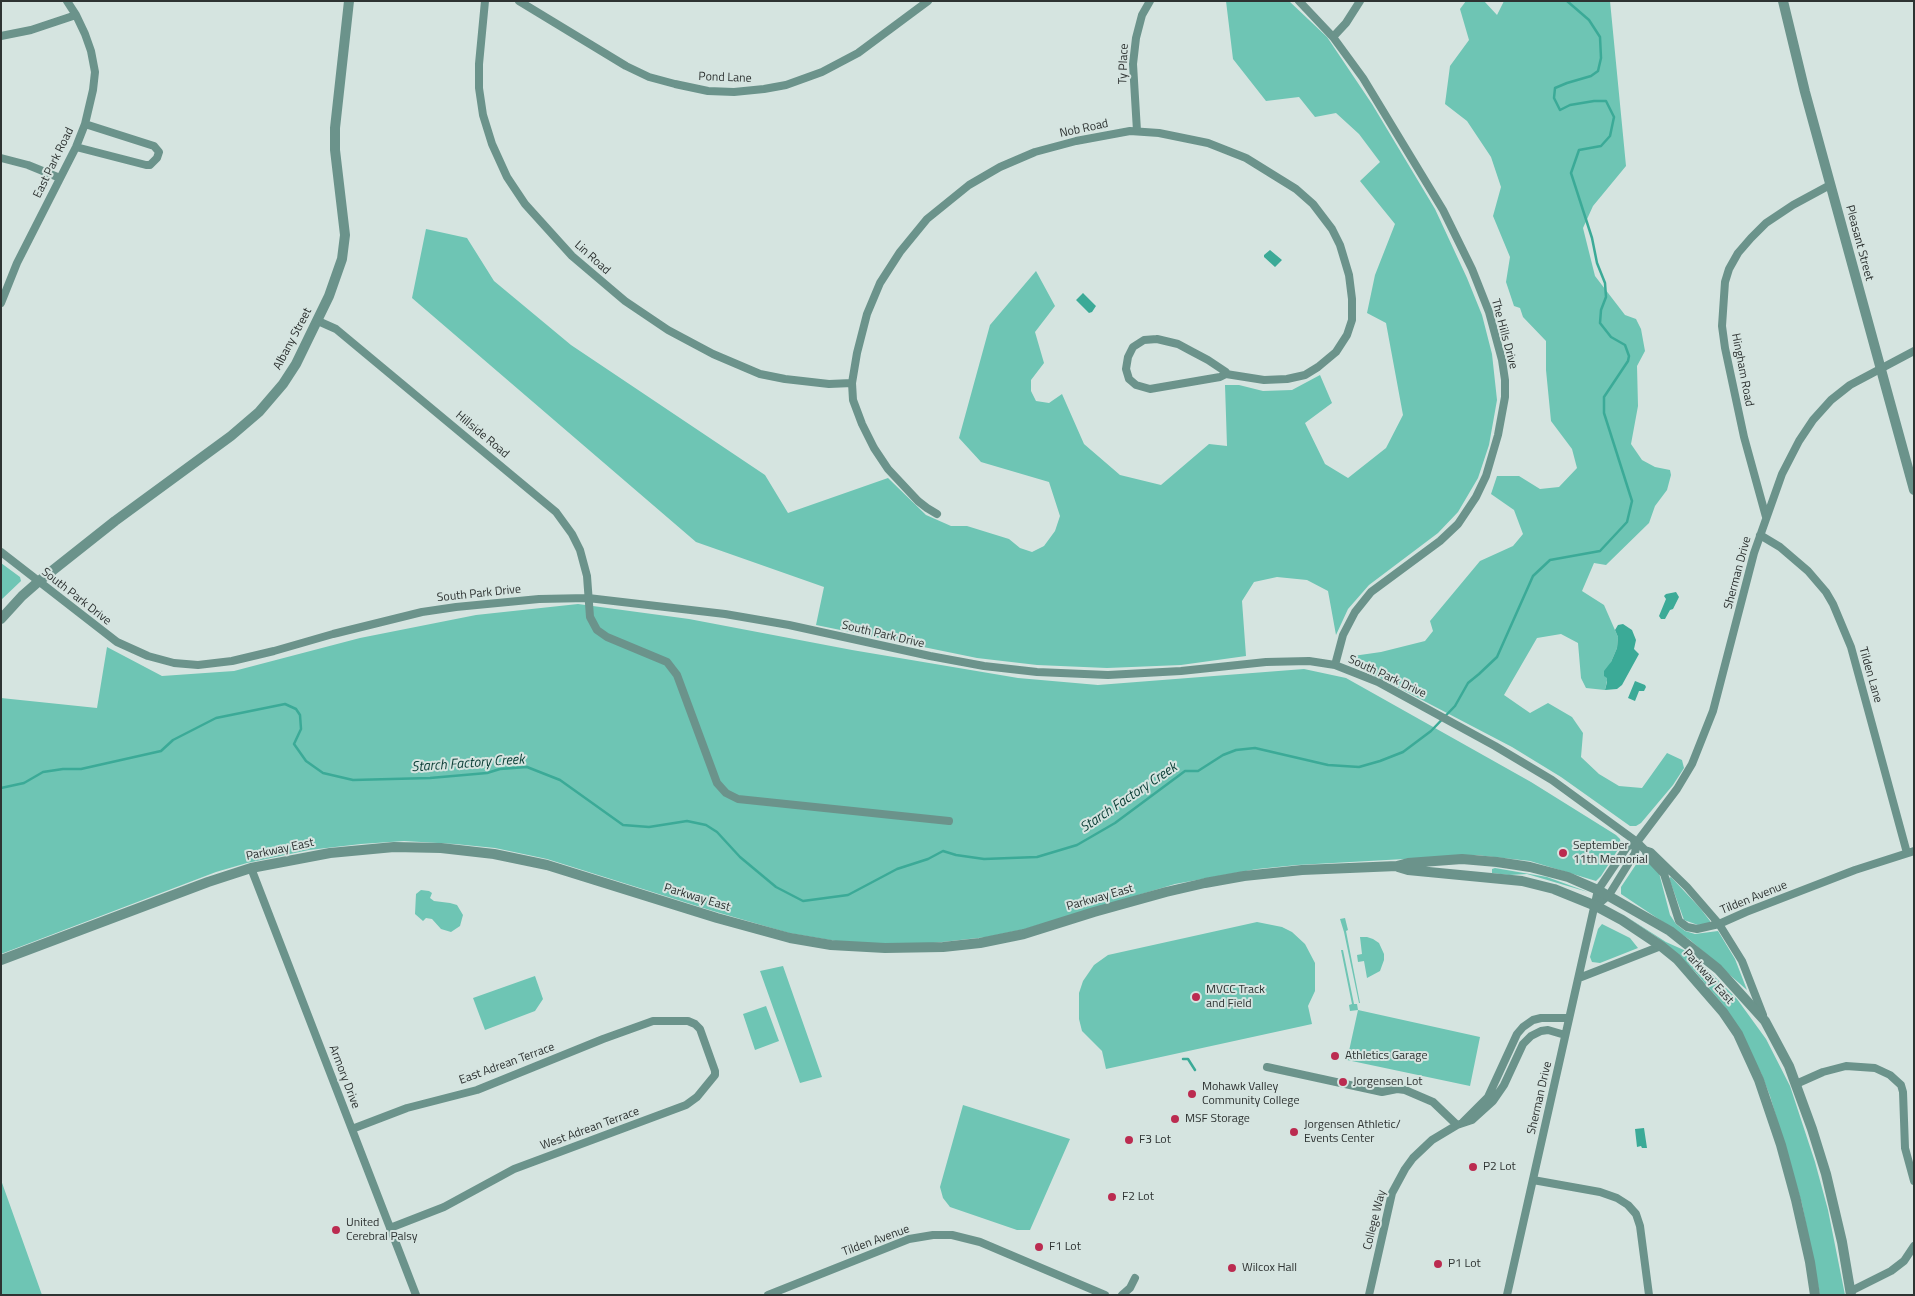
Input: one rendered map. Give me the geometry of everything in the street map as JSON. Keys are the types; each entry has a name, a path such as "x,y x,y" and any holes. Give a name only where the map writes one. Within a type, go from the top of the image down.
{"street":[{"name":"East Park Road","path":"1,303 17,263 76,147 85,124 94,90 91,51 76,15 67,1"},
{"name":"Albany Street","path":"1,619 38,582 115,521 231,436 259,412 283,384 296,364 318,321 342,259 345,235 335,150 349,1"},
{"name":"Lin Road","path":"485,1 479,64 479,88 483,115 492,144 507,177 525,204 572,256 626,301 668,330 713,354 760,374 777,378 829,384 852,383"},
{"name":"Pond Lane","path":"519,1 626,66 649,77 708,91 734,92 764,90 786,85 822,72 858,53 928,1"},
{"name":"Ty Place","path":"1137,131 1133,64 1136,38 1142,15 1150,1"},
{"name":"The Hills Drive","path":"1299,1 1333,37 1363,78 1442,210 1472,269 1489,312 1498,344 1505,397 1498,435 1486,476 1476,497 1458,524 1440,541 1371,592 1355,612 1344,635 1335,665"},
{"path":"1333,37 1346,23 1360,1"},
{"name":"Pleasant Street","path":"1783,1 1802,83 1914,490"},
{"path":"1,36 31,30 76,15"},
{"path":"76,147 146,166 150,165 157,158 159,152 154,146 85,124"},
{"name":"Nob Road","path":"937,514 927,508 901,484 874,448 862,424 853,400 852,383 857,353 867,314 880,283 900,252 927,220 969,185 1000,167 1028,155 1076,141 1137,131 1159,133 1208,143 1246,158 1296,189 1313,204 1332,229 1340,247 1349,275 1352,299 1352,320 1348,334 1336,352 1318,368 1305,375 1287,379 1264,380 1226,374 1220,377 1145,389 1129,379 1126,369 1128,357 1133,346 1144,340 1158,339 1178,344 1208,360 1226,372 1226,374"},
{"path":"1,158 28,165 60,178"},
{"name":"Hingham Road","path":"1766,517 1744,437 1725,348 1722,326 1725,282 1729,269 1738,253 1766,223 1793,205 1830,185"},
{"name":"Hillside Road","path":"318,321 336,329 556,512 572,534 580,550 586,576 590,617 597,630 607,637 667,662 677,675 718,783 726,793 738,799 949,821"},
{"name":"Sherman Drive","path":"1507,1295 1596,906 1598,890 1627,847 1637,842 1677,789 1692,764 1708,725 1726,664 1754,553 1782,474 1799,441 1813,420 1831,400 1850,386 1914,351"},
{"name":"Tilden Lane","path":"1760,535 1780,547 1808,571 1826,592 1833,604 1851,647 1910,852"},
{"name":"South Park Drive","path":"1,552 117,642 148,656 174,663 198,665 232,662 333,634 439,609 539,599 588,598 725,614 789,625 930,656 984,666 1037,672 1108,675 1182,671 1266,662 1301,661 1335,665 1378,682 1495,746 1552,780 1637,842 1645,850 1651,852 1687,887 1719,924"},
{"name":"Sherman Drive","path":"1596,906 1609,895 1635,853 1637,842"},
{"name":"Parkway East","path":"1,960 208,882 251,868 330,853 394,847 441,848 494,854 547,865 717,918 790,938 831,945 885,948 943,947 980,943 1015,936 1166,892 1244,876 1302,870 1397,866 1408,863 1462,859 1530,866 1568,877 1609,895 1683,940 1718,969 1765,1021"},
{"name":"Tilden Avenue","path":"1645,850 1648,857 1664,874 1677,917 1683,924 1696,929 1719,924 1855,870 1910,852"},
{"name":"Parkway East","path":"1397,866 1408,870 1522,881 1554,889 1596,906 1622,920 1661,946 1708,993 1738,1034 1760,1080 1781,1144 1796,1200 1816,1295"},
{"name":"Armory Drive","path":"251,868 416,1295"},
{"name":"Parkway East","path":"1719,924 1742,961 1765,1021 1796,1084 1826,1174 1842,1242 1851,1293"},
{"path":"1579,978 1661,946"},
{"name":"College Way","path":"1460,1124 1488,1097 1517,1034 1523,1027 1533,1020 1540,1018 1569,1018"},
{"name":"East Adrean Terrace","path":"352,1129 407,1108 482,1088 653,1022 670,1020"},
{"name":"West Adrean Terrace","path":"390,1228 444,1207 514,1169 692,1102 713,1080 715,1071 700,1029 688,1021 670,1020"},
{"name":"College Way","path":"1369,1295 1390,1201 1405,1169 1422,1149 1443,1133 1476,1117 1498,1095 1528,1038 1544,1030 1565,1035"},
{"path":"1796,1084 1823,1072 1846,1066 1876,1068 1890,1075 1901,1085 1903,1092 1905,1148 1914,1181"},
{"path":"1267,1067 1382,1092 1397,1089 1405,1090 1433,1102 1460,1124"},
{"path":"1533,1180 1600,1192 1617,1198 1628,1206 1636,1214 1640,1226 1649,1295"},
{"name":"Tilden Avenue","path":"768,1295 909,1239 933,1235 952,1235 980,1242 1105,1295"},
{"path":"1851,1293 1891,1271 1904,1260 1914,1246"},
{"path":"1122,1295 1130,1288 1135,1278"}],"shaded area":[{"path":"1226,1 1289,1 1327,37 1372,104 1435,209 1482,315 1492,354 1497,400 1489,445 1478,478 1458,512 1438,533 1369,585 1348,609 1336,635 1328,591 1307,580 1277,577 1254,582 1242,601 1246,656 1181,665 1107,668 1037,665 977,658 816,625 824,587 696,542 412,298 426,229 467,238 494,281 571,345 765,475 788,513 888,478 926,515 951,526 967,526 1009,539 1020,548 1032,552 1044,546 1055,531 1060,516 1049,482 981,462 959,438 990,325 1036,271 1055,306 1035,332 1044,363 1031,380 1031,391 1036,401 1049,403 1062,394 1084,444 1120,475 1161,485 1209,444 1227,446 1225,385 1239,385 1263,391 1292,390 1320,375 1332,403 1305,423 1325,464 1348,478 1386,448 1403,415 1386,323 1367,313 1375,275 1395,224 1360,181 1380,162 1359,134 1336,113 1315,117 1299,97 1266,101 1233,59"},
{"path":"1466,1 1484,1 1497,15 1504,1 1610,1 1626,166 1593,206 1583,228 1595,276 1625,315 1636,319 1641,329 1645,351 1637,366 1638,406 1631,444 1642,460 1655,467 1670,470 1671,475 1667,490 1655,506 1649,523 1606,565 1594,563 1582,591 1604,605 1618,637 1617,648 1611,662 1605,690 1586,688 1581,678 1578,643 1561,634 1537,638 1504,695 1530,713 1548,703 1572,717 1583,733 1581,757 1599,774 1619,786 1642,788 1667,753 1682,760 1684,768 1673,785 1641,823 1636,826 1630,826 1561,777 1512,747 1359,667 1353,656 1381,652 1425,641 1433,631 1430,621 1480,561 1513,546 1523,534 1514,510 1491,494 1497,476 1519,476 1540,489 1559,487 1577,468 1572,449 1551,421 1546,370 1546,341 1523,317 1520,308 1514,306 1506,282 1510,257 1493,216 1501,187 1491,157 1467,121 1445,104 1450,66 1469,40 1460,9"},
{"path":"1270,250 1282,260 1275,267 1264,257"},
{"path":"1083,293 1096,306 1092,312 1089,313 1076,300"},
{"path":"1,563 20,577 21,581 1,600"},
{"path":"1676,592 1679,597 1673,609 1670,610 1665,619 1661,619 1659,616 1666,599 1664,596"},
{"path":"578,604 689,619 852,650 1018,678 1098,685 1304,669 1346,678 1531,782 1616,835 1620,839 1621,845 1596,881 1530,861 1476,855 1297,865 1257,869 1175,884 1025,929 987,937 933,943 883,944 836,941 789,933 547,859 495,848 404,841 309,850 247,863 216,872 1,954 1,698 97,708 107,647 162,676 234,671 360,638 476,615"},
{"path":"1623,624 1632,630 1636,640 1634,649 1639,654 1622,685 1617,689 1605,690 1607,678 1604,676 1604,671 1611,662 1617,648 1618,637 1615,630 1618,625"},
{"path":"1635,681 1646,687 1644,691 1639,691 1635,701 1628,698"},
{"path":"1642,860 1648,862 1659,873 1670,915 1676,924 1685,931 1695,934 1718,931 1735,959 1747,990 1690,940 1621,894 1621,887 1637,863"},
{"path":"1495,868 1547,877 1588,892 1527,874 1509,875 1492,873 1492,869"},
{"path":"1671,877 1700,908 1710,923 1698,925 1684,920 1669,878"},
{"path":"421,890 432,893 430,898 434,901 457,905 463,915 460,926 451,932 441,929 432,919 426,918 423,921 415,914 416,894"},
{"path":"1619,912 1666,942 1686,951 1705,967 1737,999 1766,1039 1790,1086 1815,1162 1828,1210 1845,1295 1820,1295 1802,1204 1770,1096 1761,1073 1725,1007 1677,954 1658,938"},
{"path":"1345,918 1348,930 1346,931 1360,1003 1340,919"},
{"name":"MVCC Track and Field","path":"1257,922 1282,927 1292,932 1305,944 1315,963 1315,991 1308,1006 1312,1024 1106,1069 1102,1051 1082,1031 1079,1019 1079,993 1083,981 1094,965 1108,955"},
{"path":"1602,924 1630,938 1638,948 1600,963 1592,962 1590,957 1598,929"},
{"path":"1360,937 1367,937 1379,943 1384,954 1380,971 1367,978 1364,961 1358,962 1357,955 1362,954"},
{"path":"1341,950 1343,950 1354,1004 1357,1004 1358,1010 1350,1011 1349,1005 1352,1004"},
{"path":"783,966 822,1077 800,1083 760,971"},
{"path":"535,976 543,999 535,1011 485,1030 473,998"},
{"path":"766,1006 779,1041 755,1050 743,1014"},
{"path":"1358,1010 1480,1037 1470,1086 1347,1060"},
{"path":"963,1105 1070,1139 1030,1230 1017,1230 950,1207 943,1198 940,1187"},
{"path":"1644,1128 1647,1148 1637,1147 1635,1129"},
{"path":"1,1180 42,1295 1,1295"}],"waterway":[{"name":"Starch Factory Creek","path":"1,788 24,783 43,772 81,769 161,751 173,740 216,718 285,704 296,709 300,715 301,729 294,744 306,761 323,773 353,780 430,778 527,767 560,780 623,825 649,827 687,821 706,825 717,832 740,857 776,887 803,901 848,895 897,869 928,859 943,851 984,859 1037,857 1077,845 1115,823 1185,771 1198,771 1223,755 1236,750 1255,748 1328,765 1359,767 1403,752 1431,731 1455,706 1468,683 1497,657 1533,576 1550,560 1600,551 1627,522 1632,501 1604,413 1604,397 1628,361 1629,356 1625,345 1611,337 1600,323 1601,310 1606,297 1605,283 1597,263 1592,238 1571,173 1579,150 1601,146 1610,136 1614,117 1606,101 1570,105 1560,110 1554,98 1555,88 1591,76 1598,71 1601,58 1600,37 1589,20 1567,1"},
{"path":"1183,1059 1188,1059 1195,1070"}],"place":[{"name":"September 11th Memorial","path":"1563,853"},
{"name":"MVCC Track and Field","path":"1196,997"},
{"name":"Athletics Garage","path":"1335,1056"},
{"name":"Jorgensen Lot","path":"1343,1082"},
{"name":"Mohawk Valley Community College","path":"1192,1094"},
{"name":"MSF Storage","path":"1175,1119"},
{"name":"Jorgensen Athletic/ Events Center","path":"1294,1132"},
{"name":"F3 Lot","path":"1129,1140"},
{"name":"P2 Lot","path":"1473,1167"},
{"name":"F2 Lot","path":"1112,1197"},
{"name":"United Cerebral Palsy","path":"336,1230"},
{"name":"F1 Lot","path":"1039,1247"},
{"name":"P1 Lot","path":"1438,1264"},
{"name":"Wilcox Hall","path":"1232,1268"}]}
